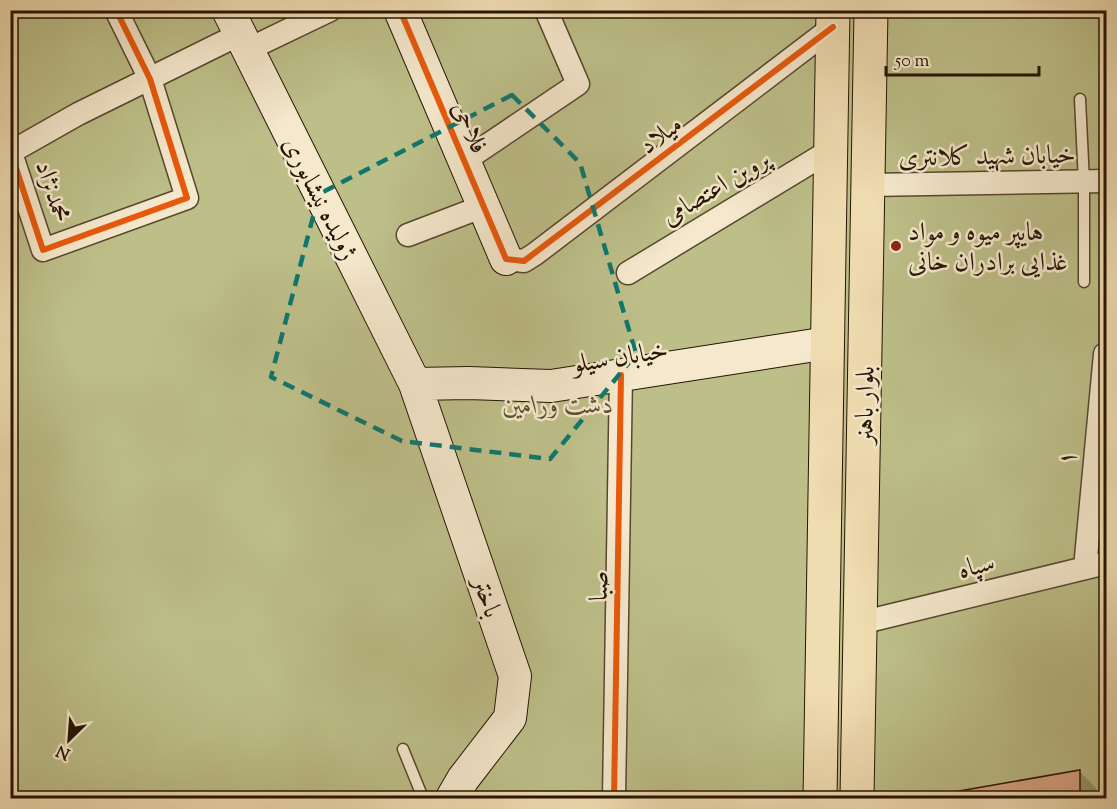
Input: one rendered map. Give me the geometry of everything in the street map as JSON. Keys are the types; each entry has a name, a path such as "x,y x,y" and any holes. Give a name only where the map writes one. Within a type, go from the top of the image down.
{"main road":[{"name":"فلاحی","path":"400,10 506,259"},
{"name":"بلوار باهنر","path":"857,798 871,10"},
{"name":"بلوار باهنر","path":"820,798 833,19"},
{"name":"ژولیده نیشابوری","path":"239,32 415,384"},
{"name":"خیابان سیلو","path":"415,384 550,386 828,344"},
{"name":"باختر","path":"415,384 515,676 510,718 459,792"}],"street":[{"path":"116,10 150,79"},
{"path":"11,151 78,114 239,32 330,10"},
{"path":"464,161 578,84 546,10"},
{"name":"میلاد","path":"506,259 524,261 536,254 833,19"},
{"name":"محمدنژاد","path":"11,151 43,250 187,198 150,79"},
{"name":"پروین اعتصامی","path":"628,273 831,150"},
{"name":"خیابان شهید کلانتری","path":"868,185 1107,182"},
{"path":"408,235 484,206"},
{"name":"۱","path":"1096,565 1105,354"},
{"name":"صبا","path":"614,798 621,375"},
{"name":"سپاه","path":"860,623 1096,565"}],"lane":[{"path":"1080,99 1084,182 1084,282"},
{"path":"403,749 423,798"}],"highlighted area":[{"path":"512,95 580,163 636,354 550,459 402,441 271,377 319,194"}],"green space":[{"name":"دشت ورامین","path":"11,11 1106,11 1106,798 11,798"}],"building":[{"path":"1080,770 1080,798 919,798"}],"railway":[{"path":"10,789 14,798"}],"cycle path":[{"path":"10,150 43,250 187,198 150,79 116,10"},
{"path":"400,10 506,259 524,261 833,27"},
{"path":"614,798 621,375"}],"place":[{"name":"هایپر میوه و‌ مواد غذایی برادران خانی","path":"896,246"}]}
